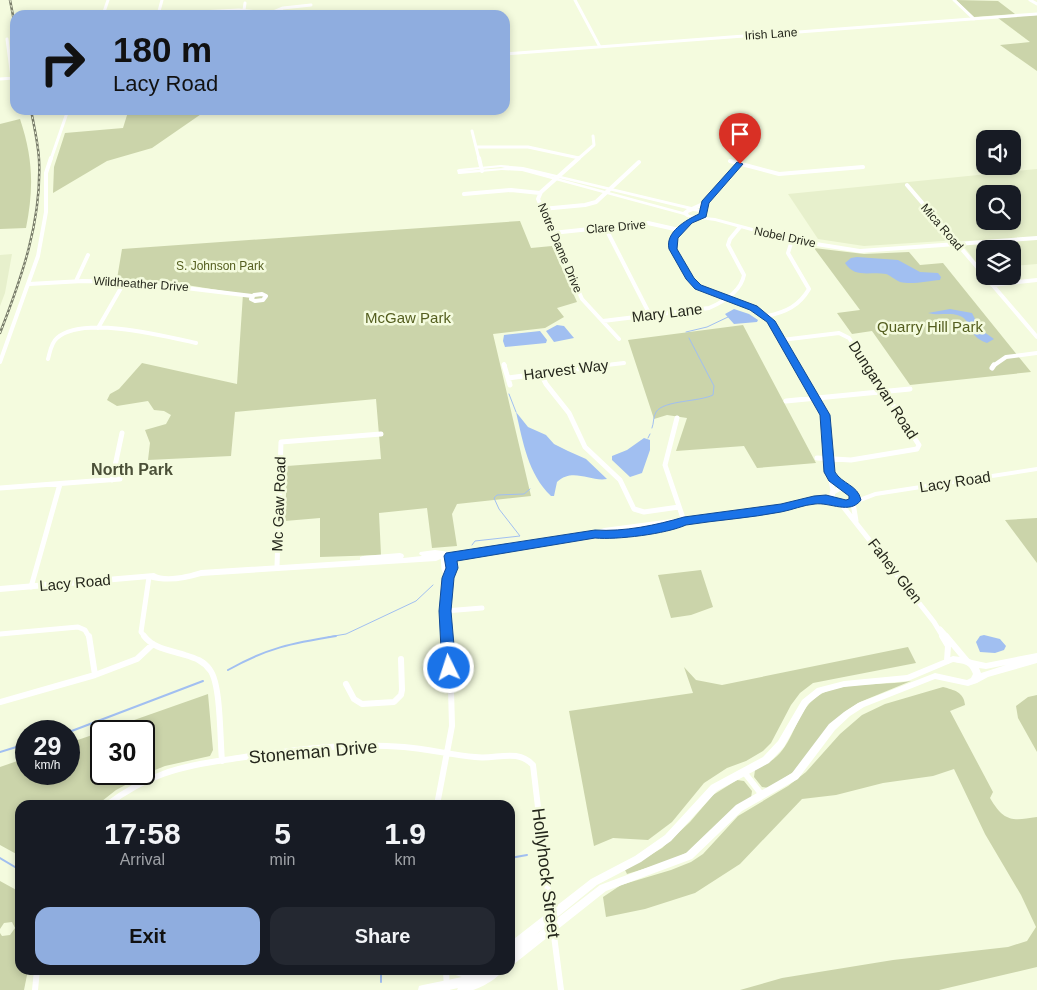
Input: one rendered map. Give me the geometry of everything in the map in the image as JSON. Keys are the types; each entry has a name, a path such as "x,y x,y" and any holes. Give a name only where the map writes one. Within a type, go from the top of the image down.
{"street":[{"path":"575,0 600,47"},
{"path":"954,0 974,19"},
{"path":"1030,0 1037,4"},
{"path":"244,10 245,3"},
{"path":"280,10 294,6 311,5"},
{"name":"Irish Lane","path":"510,54 1037,14"},
{"path":"6,39 10,61"},
{"path":"0,362 29,284 45,222 46,173 66,115"},
{"path":"472,131 481,169"},
{"name":"Notre Dame Drive","path":"593,136 594,145 540,193 538,199 582,299 619,339"},
{"path":"476,147 528,147 579,158"},
{"path":"730,161 741,162 779,174 863,167"},
{"path":"542,209 589,204 598,201 639,162"},
{"path":"681,229 686,214 691,209 705,203 741,162"},
{"name":"Nobel Drive","path":"481,169 522,169 639,199 697,218 841,248 873,249 1037,236"},
{"name":"Mica Road","path":"907,185 976,266"},
{"path":"464,194 511,190 540,193"},
{"name":"Nobel Drive","path":"639,199 691,209 710,217 792,239"},
{"path":"705,203 702,217 697,218 681,229 672,240 672,244 690,279 704,290 754,308 767,316 816,398 827,423 828,458 833,478 832,498 839,503"},
{"name":"Clare Drive","path":"552,232 651,224 681,229"},
{"path":"604,227 650,315"},
{"path":"728,298 744,277 728,245 730,239 740,227"},
{"path":"767,316 792,310 809,289 788,253 792,239"},
{"path":"76,282 88,255"},
{"path":"1021,282 1037,280"},
{"path":"98,328 126,281"},
{"name":"Wildheather Drive","path":"29,284 126,281 252,296"},
{"name":"Mica Road","path":"992,285 1037,337"},
{"name":"Mary Lane","path":"603,321 709,308 721,304 728,298"},
{"path":"48,359 53,343 63,334 79,328 146,332 196,343"},
{"name":"Dungarvan Road","path":"782,340 843,334 849,338 919,445 917,449 851,460 828,458"},
{"path":"992,368 1000,359 1037,353"},
{"name":"Harvest Way","path":"508,378 624,363"},
{"name":"Harvest Way","path":"504,364 510,385"},
{"path":"541,374 546,384 569,413 585,447 620,480 634,509 644,512 679,506"},
{"path":"786,401 910,389"},
{"path":"677,418 665,465 684,521"},
{"path":"112,480 122,433"},
{"name":"Mc Gaw Road","path":"277,566 281,442 381,434"},
{"path":"817,458 828,458"},
{"name":"Lacy Road","path":"0,589 150,577 158,579 184,577 201,573 277,566 381,563 436,558 446,555 457,556 672,520 684,521 781,508 814,500 826,499 839,503 854,502 873,494 1037,469"},
{"path":"833,478 856,496 854,502"},
{"path":"0,488 120,479"},
{"path":"30,587 60,484"},
{"name":"Lacy Road","path":"814,500 838,488 873,494"},
{"name":"Fahey Glen","path":"854,502 856,522"},
{"name":"Fahey Glen","path":"839,503 934,622 969,662"},
{"path":"438,800 438,790 451,737 452,714 445,611 448,578 452,568 446,555"},
{"path":"150,577 140,627 143,636 153,644 193,657 204,663 214,675 222,761"},
{"path":"445,611 482,608"},
{"name":"Fahey Glen","path":"934,622 948,646 946,662"},
{"path":"0,634 78,627 85,630 89,635 95,675"},
{"path":"0,702 95,675 137,659 153,644"},
{"path":"515,944 594,882 654,849 681,826 714,788 773,754 781,744 801,708 820,690 837,685 908,678 958,658 986,666 1037,658"},
{"path":"515,956 603,888 689,856 699,849 730,816 795,776 832,727 853,709 926,678 938,676 968,683 986,674 1037,658"},
{"path":"346,684 354,699 362,704 394,702 401,695 402,690 401,659"},
{"path":"946,662 946,674 957,681"},
{"path":"969,662 977,674 973,681"},
{"name":"Stoneman Drive","path":"115,800 139,784 170,771 298,750 366,746 412,747 483,758 517,755 527,758"},
{"name":"Hollyhock Street","path":"527,758 533,765 561,990"},
{"path":"744,772 762,795"},
{"path":"446,975 447,988"},
{"path":"423,990 447,988 476,975"},
{"path":"462,990 491,975"},
{"path":"32,990 35,986"}],"shaded area":[{"path":"1037,169 1037,264 1021,265 1021,240 976,240 976,262 959,240 864,246 818,239 788,194 977,175 1021,175 1021,171"},
{"path":"12,254 5,293 0,306 0,255"}],"green space":[{"path":"956,0 998,1 1015,14 974,17"},
{"path":"1037,15 1037,71 1000,45 1030,42 998,18"},
{"path":"127,115 200,115 152,148 107,161 53,193 54,167 65,133 123,128"},
{"path":"20,119 30,160 29,213 26,228 0,229 0,124"},
{"name":"McGaw Park","path":"520,221 531,248 552,246 577,302 557,308 564,317 545,328 493,334 531,496 457,504 452,514 457,546 432,548 427,508 379,513 381,555 320,557 320,518 285,521 287,466 381,459 376,399 235,412 231,456 148,460 150,443 145,430 166,424 171,415 164,411 154,410 148,401 117,406 107,400 110,394 119,389 142,363 237,384 243,294 174,283 117,279 122,249"},
{"name":"Quarry Hill Park","path":"814,248 864,254 909,252 920,265 943,263 1031,372 910,385 872,331 852,334 837,313 860,310"},
{"path":"743,325 816,463 757,468 744,446 676,451 687,418 667,415 654,419 628,340"},
{"path":"1037,518 1037,563 1005,520"},
{"path":"701,570 713,607 691,615 671,618 658,575"},
{"path":"908,647 916,663 813,683 800,693 791,705 771,743 763,751 746,761 727,768 704,783 672,822 648,840 613,838 594,846 569,711 693,693 684,667 696,680 722,685"},
{"path":"911,681 860,702 846,711 795,771 769,788 762,787 754,777 755,770 771,761 780,753 807,706 821,694 853,685"},
{"path":"943,687 958,692 963,697 965,705 950,711 993,792 990,798 995,806 1004,816 1009,818 1037,817 1037,967 939,990 740,990 782,978 893,960 1008,947 1027,941 1036,927 1021,895 985,834 954,769 933,776 883,783 836,795 802,799 740,864 695,893 645,909 606,917 603,897 621,885 671,870 691,862 703,854 738,816 788,786 806,772 840,734 862,715 885,704"},
{"path":"208,694 213,750 210,756 155,770 155,720 134,720"},
{"path":"1037,695 1037,752 1018,718 1016,706 1028,697"},
{"path":"90,736 90,785 125,785 103,800 15,800 15,853 0,845 0,767 15,762 15,785 80,785 80,739"},
{"path":"737,780 744,781 752,791 751,798 690,851 670,861 627,874 625,870 662,848 690,822 713,795"},
{"path":"0,881 15,889 15,928 12,922 4,923 0,929"},
{"path":"15,928 15,975 27,975 24,990 0,990 0,933 2,936 10,935"}],"water":[{"path":"851,258 898,260 920,272 938,273 941,277 940,280 910,283 900,282 886,274 858,273 849,268 845,263"},
{"path":"734,309 749,314 758,320 757,322 734,324 725,314"},
{"path":"950,309 972,313 980,329 994,339 987,343 980,340 972,332 967,321 960,316 928,313"},
{"path":"557,325 564,326 574,338 554,342 546,331"},
{"path":"540,331 547,340 546,343 505,347 504,335"},
{"path":"516,412 528,427 546,435 554,444 586,459 607,479 569,476 557,482 554,496 551,496 543,487 532,468 524,446"},
{"path":"644,438 650,440 650,450 642,473 630,477 612,460 612,456 627,450"},
{"path":"984,635 1000,639 1006,646 1004,650 995,653 980,652 976,642 980,636"}],"waterway":[{"path":"686,332 707,327 728,317"},
{"path":"652,428 655,414 660,408 674,403 713,395 714,386 689,338"},
{"path":"509,394 516,412"},
{"path":"648,438 650,434"},
{"path":"472,545 475,541 520,536 499,509 494,498 497,495 524,494 530,489"},
{"path":"328,637 346,634 416,601 433,585"},
{"path":"228,670 255,656 280,647 336,636"},
{"path":"80,728 203,681"},
{"path":"0,752 15,747"},
{"path":"515,857 527,855"},
{"path":"0,858 15,867"},
{"path":"381,975 381,982"}],"railway":[{"path":"10,0 12,10"},
{"path":"0,333 23,269 34,226 39,182 39,159 32,115"}],"district":[{"name":"North Park","path":"132,469"}],"route":[{"path":"449,668 445,611 448,578 452,568 450,556 536,542 595,534 607,535 674,525 684,521 781,508 814,500 826,499 841,504 852,503 856,500 856,496 833,478 830,472 825,415 771,321 767,316 754,308 707,292 698,287 690,279 673,249 672,240 674,237 691,220 703,216 705,203 740,164"}],"park label":[{"name":"S. Johnson Park","path":"220,266"}]}
